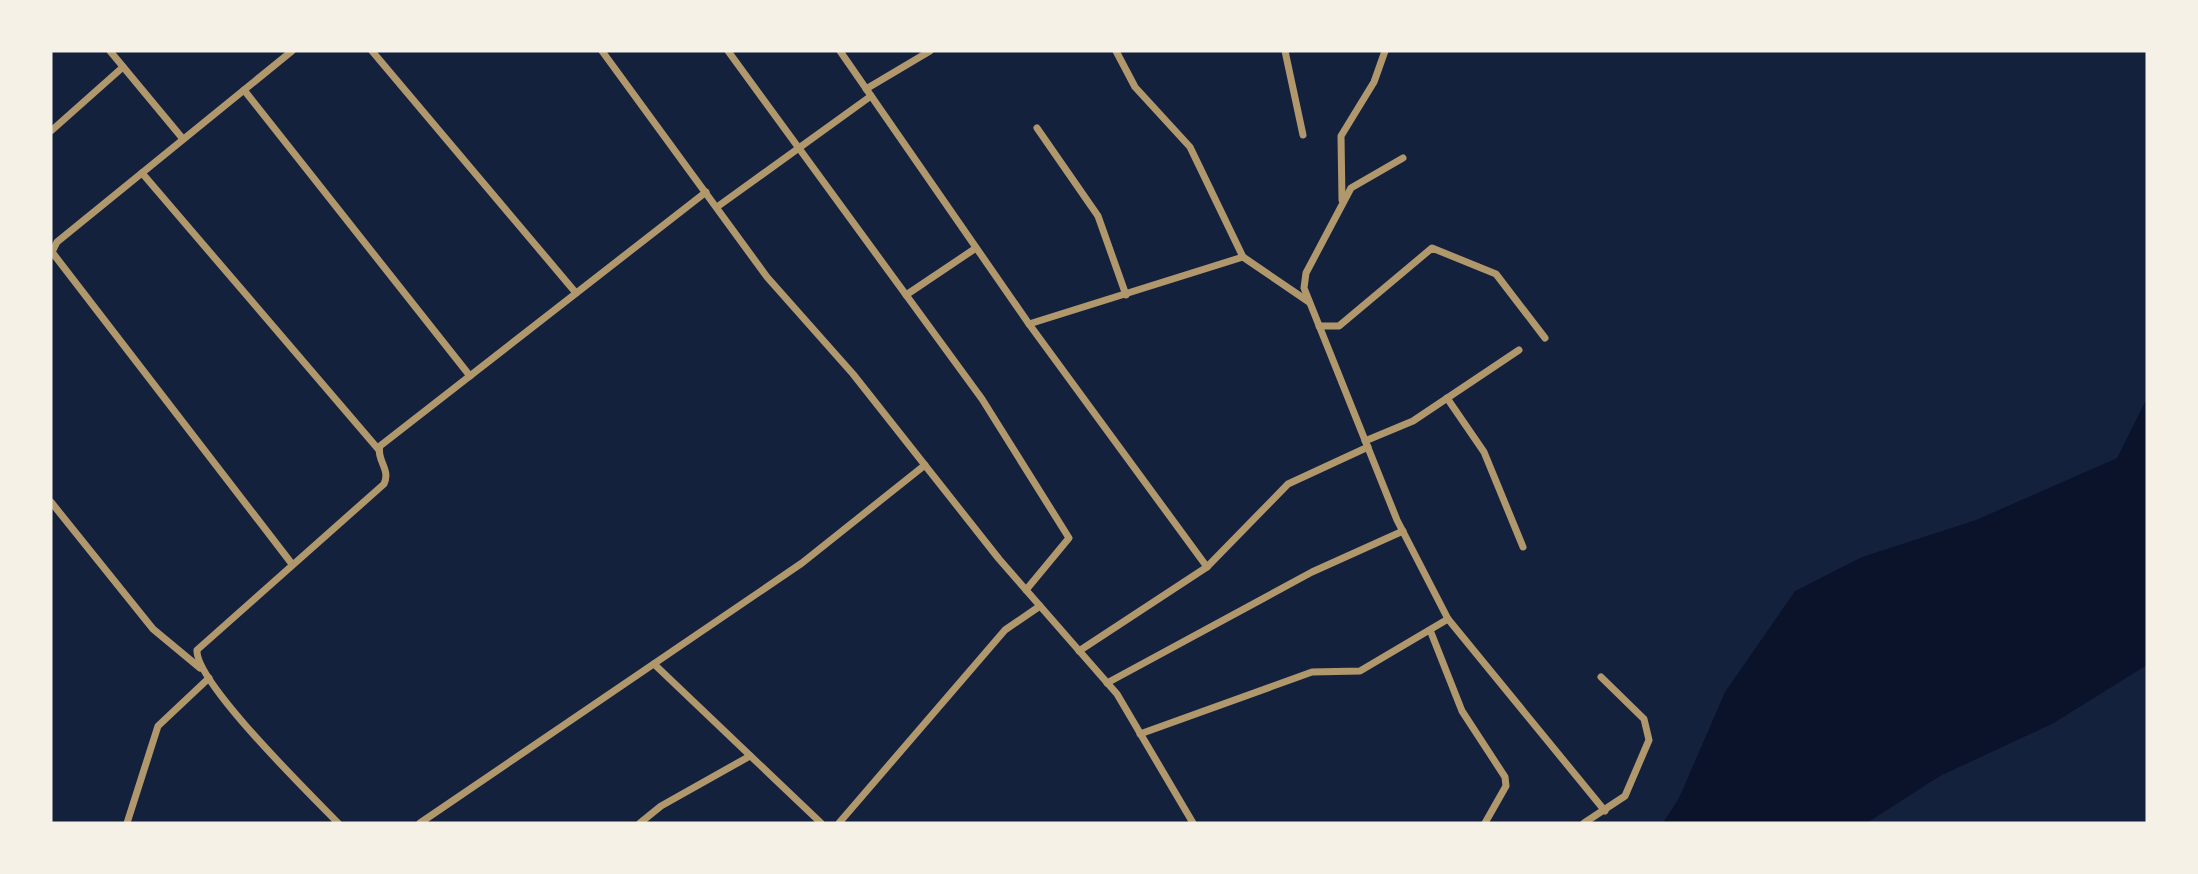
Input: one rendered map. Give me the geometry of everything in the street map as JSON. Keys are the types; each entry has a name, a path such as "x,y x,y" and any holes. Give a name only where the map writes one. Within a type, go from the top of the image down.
{"street":[{"path":"110,51 183,139"},
{"path":"292,51 54,244 52,252 292,564"},
{"path":"372,51 576,293"},
{"path":"602,51 767,277 853,374 1026,590 1107,683 1193,823"},
{"path":"728,51 982,399 1069,538 1026,590"},
{"path":"840,51 1029,324 1208,567"},
{"path":"717,207 869,92 930,51"},
{"path":"1116,51 1135,87 1190,147 1243,257 1310,302"},
{"path":"1285,51 1290,86 1303,135"},
{"path":"1342,201 1341,136 1374,82 1385,51"},
{"path":"51,131 123,67"},
{"path":"244,90 470,376"},
{"path":"1037,128 1098,216 1126,295"},
{"path":"1403,158 1357,181 1342,201 1306,273 1304,288 1403,531 1448,619 1605,811"},
{"path":"142,173 379,450 387,474 384,484 201,644 196,658 203,671"},
{"path":"379,450 706,192"},
{"path":"906,295 976,248"},
{"path":"1320,326 1339,326 1432,248 1496,274 1545,338"},
{"path":"1029,324 1243,257"},
{"path":"1079,651 1208,567 1287,484 1405,425 1519,350"},
{"path":"1447,398 1484,452 1523,547"},
{"path":"420,823 802,563 925,465"},
{"path":"51,502 153,629 203,671 248,728 338,823"},
{"path":"1107,683 1312,572 1403,531"},
{"path":"839,823 1005,630 1040,606"},
{"path":"1140,734 1312,672 1360,671 1448,619"},
{"path":"1430,630 1462,711 1506,777 1506,786 1485,823"},
{"path":"654,664 821,823"},
{"path":"1584,823 1605,811 1631,787 1649,732 1644,719 1601,677"},
{"path":"127,823 160,722 209,678"},
{"path":"640,823 661,806 750,756"}],"water":[{"path":"2147,398 2147,665 2052,724 1940,776 1867,823 1663,823 1679,798 1725,692 1795,591 1862,557 1976,520 2117,458"}]}
